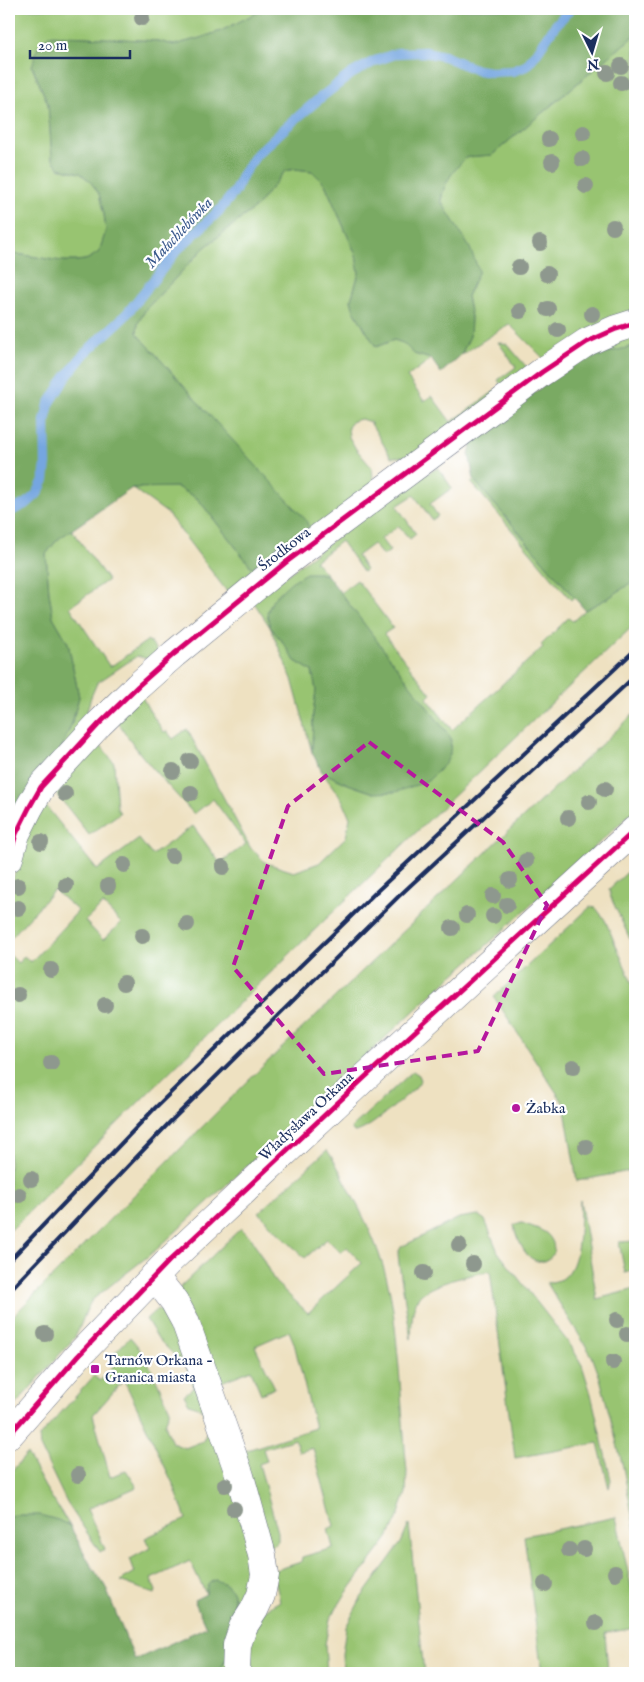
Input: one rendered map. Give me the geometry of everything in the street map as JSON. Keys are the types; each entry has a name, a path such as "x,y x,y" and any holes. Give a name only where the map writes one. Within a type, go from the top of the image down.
{"street":[{"name":"Środkowa","path":"9,858 16,834 42,787 99,724 174,654 285,563 542,372 587,342 616,328 635,323"},
{"name":"Władysława Orkana","path":"9,1435 78,1356 154,1276 336,1105 635,830"},
{"path":"154,1276 174,1302 185,1321 240,1476 262,1555 264,1575 261,1595 243,1627 237,1645 236,1673"}],"highlighted area":[{"path":"369,742 503,842 547,905 478,1051 324,1074 233,967 288,806"}],"green space":[{"path":"9,9 264,9 221,31 174,45 158,41 49,35 32,67 48,104 52,158 59,168 80,173 90,181 99,194 104,214 106,231 99,252 87,259 66,261 9,254"},
{"path":"264,9 635,9 635,35 492,155 466,157 447,182 441,201 470,248 479,271 467,296 471,317 470,336 461,355 441,373 431,359 414,354 403,343 394,340 376,347 354,311 351,300 359,273 356,255 325,184 312,171 295,169 285,171 257,206 204,248 146,309 138,323 137,333 306,520 311,533 261,572 252,568 198,499 177,487 132,488 57,540 46,554 49,593 53,617 68,643 79,697 72,723 61,749 9,834 9,254 66,261 85,260 99,252 106,231 99,194 90,181 80,173 59,168 52,158 48,104 32,66 38,47 48,35 158,41 174,45 221,31"},
{"path":"635,35 635,313 545,360 509,324 461,355 470,336 471,317 467,296 473,285 453,224 441,201 443,189 450,175 466,157 492,155"},
{"path":"295,169 312,171 325,184 356,255 359,273 351,300 354,311 376,346 394,340 404,343 414,354 431,359 407,377 424,401 432,396 451,422 502,386 498,380 516,367 498,342 507,344 530,371 416,457 391,457 370,422 361,419 353,421 348,427 349,437 356,449 372,468 374,487 311,533 137,333 138,323 146,309 204,248 257,206 285,171"},
{"path":"635,331 635,346 585,358"},
{"path":"635,346 635,580 610,597 585,610 474,480 469,454 472,442 517,404 585,358"},
{"path":"438,468 452,488 430,504 438,516 432,520 414,495 397,506 416,534 410,539 398,526 381,539 390,551 383,556 373,544 357,556 366,570 363,572 341,541 315,561 327,575 318,573 270,627 253,601 407,483"},
{"path":"474,480 574,597 571,600 471,482"},
{"path":"177,487 198,499 252,568 261,572 231,597 167,513 132,488"},
{"path":"71,529 108,580 70,607 110,667 148,640 161,655 154,661 137,656 97,683 77,735 61,749 72,723 79,697 68,643 53,617 46,554 57,540"},
{"path":"306,573 327,575 451,738 450,754 446,763 428,781 396,792 374,793 322,772 312,752 316,690 312,671 295,661 270,627 267,613 273,599 291,582"},
{"path":"357,580 393,628 384,634 431,694 427,698 452,730 543,647 541,645 568,618 573,621 585,610 610,597 635,580 635,624 241,1001 9,1232 9,954 18,963 24,956 31,962 78,911 54,890 9,940 9,895 29,819 46,806 97,870 139,839 152,855 193,826 220,863 246,844 213,799 194,814 153,769 125,733 117,720 141,695 164,732 167,731 173,739 187,729 250,847 266,863 294,872 319,863 346,837 350,818 343,801 322,772 374,793 340,593","holes":["103,904 121,923 103,940 85,921"]},
{"path":"270,627 295,661 312,671 316,690 312,752 292,679"},
{"path":"635,713 635,810 442,985 156,1250 92,1300 75,1337 9,1412 9,1320 261,1068 504,835"},
{"path":"97,740 114,763 117,808 120,813 89,835 56,793 53,786"},
{"path":"635,865 635,950 611,898 609,889"},
{"path":"590,907 596,908 605,920 635,990 635,1170 577,1181 564,1104 494,997"},
{"path":"413,1071 419,1075 421,1080 415,1088 368,1127 354,1132 351,1128"},
{"path":"327,1150 343,1176 365,1221 387,1279 393,1310 399,1371 407,1472 406,1493 388,1538 345,1595 330,1619 325,1644 327,1673 243,1673 260,1613 280,1601 273,1571 301,1562 302,1557 333,1548 328,1529 334,1526 313,1448 299,1452 295,1439 263,1449 267,1461 259,1464 278,1532 278,1541 270,1547 241,1452 315,1428 294,1343 289,1331 255,1346 275,1388 261,1394 251,1370 219,1383 179,1288 241,1228 252,1239 275,1282 308,1313 362,1263 347,1247 341,1253 327,1239 305,1258 259,1212"},
{"path":"580,1200 597,1299 635,1289 635,1530 623,1467 600,1378 592,1356 547,1283 562,1279 573,1264 578,1242"},
{"path":"478,1215 485,1220 498,1252 571,1346 582,1365 591,1394 611,1480 609,1488 598,1443 515,1458 490,1271 452,1280 424,1292 416,1301 412,1317 411,1339 399,1264 398,1253 401,1247 459,1218"},
{"path":"522,1223 547,1234 554,1249 548,1259 542,1261 535,1260 528,1256 516,1234 514,1225"},
{"path":"635,1241 635,1270 625,1273 619,1242"},
{"path":"157,1309 166,1313 173,1323 216,1428 250,1535 255,1559 252,1600 238,1625 231,1651 231,1673 217,1673 227,1657 232,1637 234,1597 227,1586 215,1580 208,1585 206,1594 190,1561 151,1579 156,1591 155,1594 120,1581 135,1572 130,1559 150,1548 145,1538 186,1519 174,1486 124,1380 93,1415 110,1477 126,1470 137,1487 87,1509 105,1549 100,1552 67,1503 40,1447 39,1437 94,1376 100,1381 116,1363 111,1357 130,1337 148,1362 170,1410 165,1424 172,1443 185,1448 203,1441 209,1427 202,1409 189,1404 184,1395 194,1387 187,1368 159,1340 146,1319"},
{"path":"27,1454 70,1526 41,1517 24,1515 9,1517 9,1474"},
{"path":"40,1515 58,1520 70,1526 89,1562 105,1586 135,1660 206,1627 194,1600 206,1594 206,1589 211,1582 215,1580 222,1582 231,1590 234,1597 231,1651 218,1673 9,1673 9,1517"},
{"path":"616,1517 635,1604 635,1626 630,1629 605,1633 608,1672 542,1673 524,1536"},
{"path":"409,1524 424,1673 343,1673 342,1654 346,1627 361,1598 401,1543"}],"waterway":[{"name":"Małochlebówka","path":"9,512 27,503 37,494 44,480 46,464 45,421 49,404 66,377 85,353 125,316 178,249 220,210 235,191 243,174 257,154 284,129 351,74 375,61 398,53 425,52 444,56 477,70 491,72 513,71 526,66 554,27 570,9"}],"railway":[{"path":"9,1261 155,1108 375,893 635,650"},
{"path":"9,1291 171,1121 398,897 635,676"}],"cycle path":[{"path":"9,858 16,834 41,787 99,724 174,654 285,563 542,372 587,342 635,323"},
{"path":"9,1435 78,1356 169,1261 363,1079 635,830"}],"place":[{"name":"Żabka","path":"516,1108"},
{"name":"Tarnów Orkana - Granica miasta","path":"95,1369"}]}
